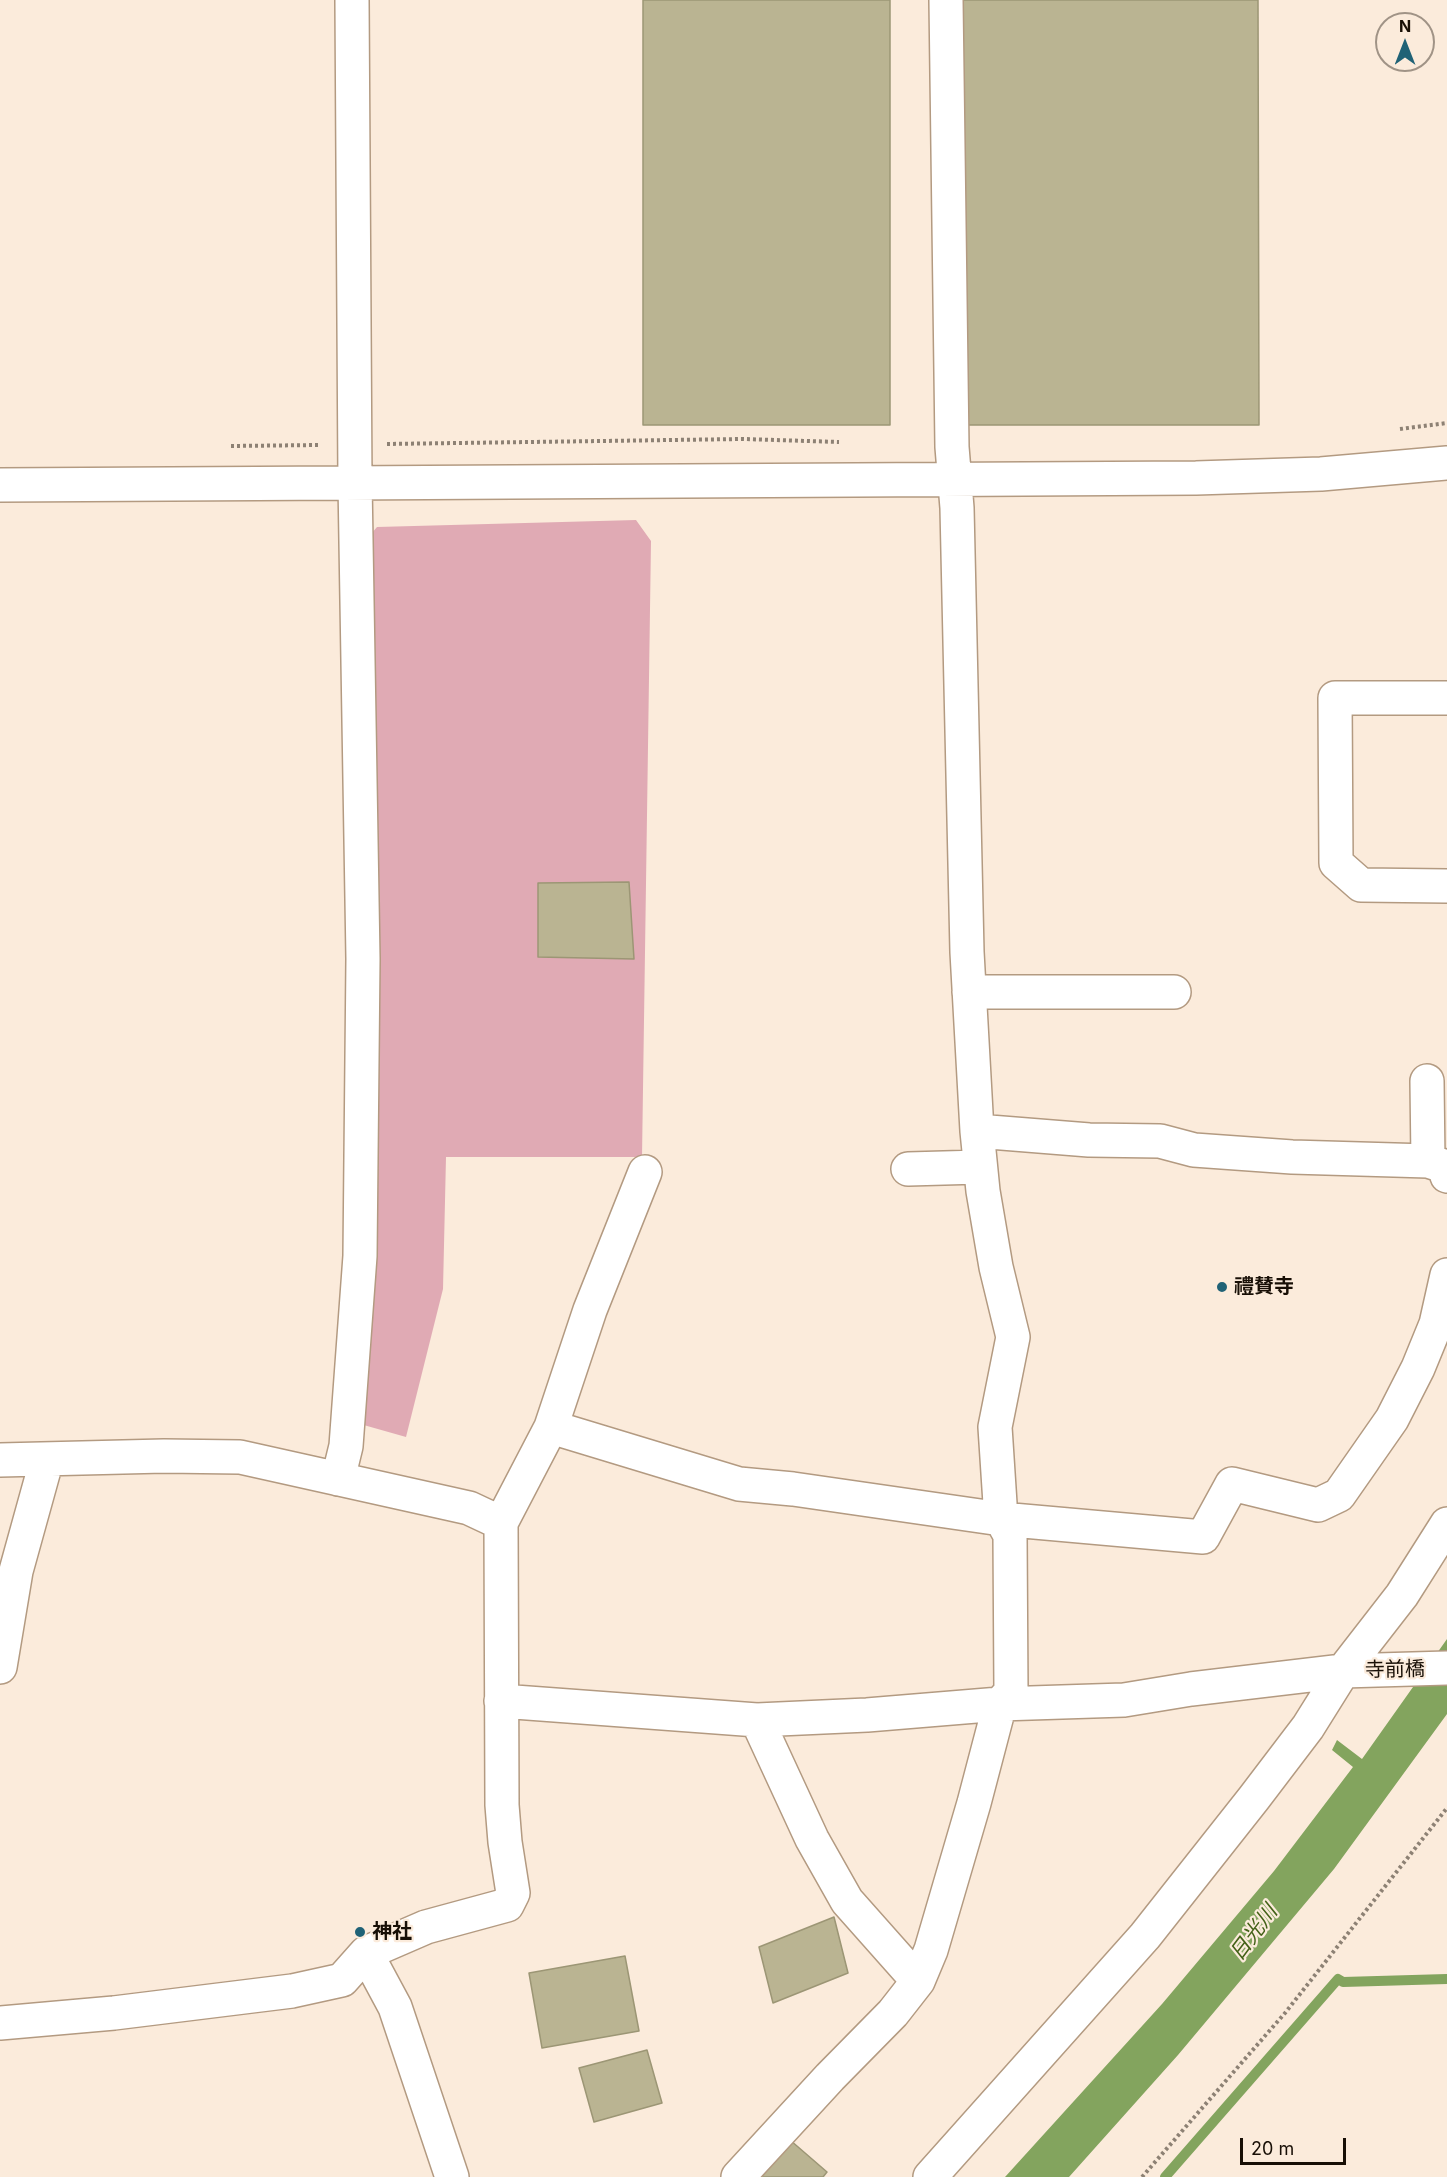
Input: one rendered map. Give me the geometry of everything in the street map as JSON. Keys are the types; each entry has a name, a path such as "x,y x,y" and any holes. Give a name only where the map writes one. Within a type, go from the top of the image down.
{"street":[{"path":"338,1479 345,1446 360,1256 363,958 355,482 352,0"},
{"path":"738,2177 822,2085 893,2013 918,1981 931,1950 1000,1704 1011,1692 1010,1535 1001,1519 995,1427 1013,1337 996,1267 980,1167 969,992 952,412 946,0"},
{"path":"0,485 1207,478 1321,474 1447,463"},
{"path":"1447,698 1335,698 1336,863 1361,885 1447,886"},
{"path":"969,992 1174,992"},
{"path":"977,1131 1089,1140 1160,1141 1194,1150 1438,1168 1427,1081"},
{"path":"908,1169 980,1167"},
{"path":"0,2023 114,2013 292,1991 342,1980 366,1953 426,1927 507,1905 513,1893 502,1805 501,1523 551,1427 590,1310 645,1172"},
{"path":"551,1427 740,1484 1001,1519 1203,1537 1232,1484 1318,1505 1339,1495 1386,1428 1418,1368 1436,1324 1447,1275"},
{"path":"0,1461 240,1457 469,1508 501,1523"},
{"path":"0,1667 16,1570 47,1459"},
{"path":"930,2177 1145,1936 1308,1727 1343,1671 1402,1595 1447,1524"},
{"name":"寺前橋","path":"501,1701 757,1720 867,1715 1000,1704 1124,1700 1191,1689 1343,1671 1447,1668"},
{"path":"757,1720 812,1839 847,1901 918,1981"},
{"path":"366,1953 394,2007 452,2177"}],"path":[{"path":"1142,2177 1285,2013 1447,1808"}],"shaded area":[{"path":"636,520 651,541 642,1157 446,1157 443,1289 406,1437 346,1420 359,548 377,527"}],"water":[{"name":"日光川","path":"1447,1639 1447,1714 1334,1869 1178,2055 1069,2177 1005,2177 1162,2004 1274,1871 1353,1767 1332,1750 1337,1740 1362,1759"}],"building":[{"path":"643,0 890,0 890,425 643,425"},
{"path":"962,0 1258,0 1259,425 963,425"},
{"path":"629,882 634,959 538,957 538,883"},
{"path":"834,1917 848,1973 773,2003 759,1947"},
{"path":"625,1956 639,2031 542,2048 529,1973"},
{"path":"647,2050 662,2103 594,2122 579,2068"},
{"path":"790,2140 827,2172 823,2177 758,2177"}],"waterway":[{"path":"1165,2177 1338,1979 1343,1982 1447,1979"}],"place":[{"name":"禮賛寺","path":"1222,1287"},
{"name":"神社","path":"360,1932"}]}
